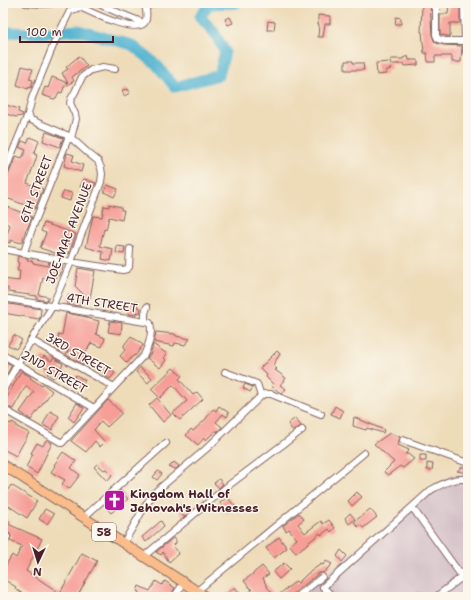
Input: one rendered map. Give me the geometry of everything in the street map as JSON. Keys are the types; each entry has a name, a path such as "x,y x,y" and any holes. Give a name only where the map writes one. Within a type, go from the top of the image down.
{"highway":[{"name":"58","path":"3,465 206,597"}],"street":[{"path":"26,3 54,3"},
{"path":"97,3 119,14 144,23"},
{"path":"3,176 28,114 32,98 68,13 72,9 80,7 128,26 140,26 144,23 146,18 145,5 154,3"},
{"path":"436,3 436,35 438,39 445,41 466,41"},
{"path":"464,3 466,51"},
{"name":"6TH STREET","path":"24,252 76,119 70,99 82,77 91,70 103,67 115,69"},
{"name":"JOE-MAC AVENUE","path":"3,390 52,306 71,262 101,182 102,174 98,161 70,137 31,120 28,114"},
{"path":"3,249 123,270 129,267 130,249"},
{"name":"4TH STREET","path":"3,298 148,323"},
{"path":"3,409 62,443 144,355 150,342 151,331 145,312 147,307"},
{"name":"3RD STREET","path":"32,340 114,386"},
{"name":"2ND STREET","path":"3,355 94,408"},
{"path":"226,372 257,384 261,396"},
{"path":"123,544 154,493 206,449 261,396 271,394 321,414"},
{"path":"143,557 229,485 302,430"},
{"path":"404,440 468,464"},
{"path":"83,518 166,443"},
{"path":"197,591 364,453"},
{"path":"333,597 323,587 431,490 445,482 457,479 468,480"},
{"path":"412,507 468,585"},
{"path":"3,546 7,537"},
{"path":"297,597 322,577"},
{"path":"436,597 462,577"},
{"path":"174,597 184,583"}],"shaded area":[{"path":"461,474 468,476 468,597 297,597 450,476"}],"building":[{"path":"449,3 460,3 460,23 450,23 450,36 446,36 440,34 440,14 448,14"},
{"path":"430,4 432,35 434,41 444,45 462,46 461,62 452,62 452,56 435,56 435,62 428,62 427,53 424,53 421,32 422,5"},
{"path":"318,15 330,16 330,24 325,24 323,37 318,37"},
{"path":"230,17 233,23 228,25 225,19"},
{"path":"396,17 401,18 401,24 395,24"},
{"path":"268,21 275,22 274,30 267,30"},
{"path":"79,56 87,66 72,77 74,81 64,87 62,93 59,92 54,99 42,95 45,87 48,88 52,77 68,83 62,73 68,69 66,67"},
{"path":"408,56 409,60 418,60 418,65 405,66 404,64 391,64 391,59 403,59"},
{"path":"345,61 363,63 364,70 345,70"},
{"path":"390,62 392,68 386,71 386,74 377,75 376,63"},
{"path":"22,66 33,69 29,79 33,80 31,88 29,87 28,89 17,85"},
{"path":"128,89 130,93 124,96 122,90"},
{"path":"3,104 19,109 18,112 23,114 22,116 16,117 3,113"},
{"path":"46,132 63,138 60,147 43,141"},
{"path":"30,137 39,141 34,154 37,155 35,162 27,183 43,189 35,209 4,197 7,191 3,189 3,182 7,178 16,156 22,158 26,150 19,147 22,141 27,143"},
{"path":"67,153 74,155 72,161 83,165 81,172 64,166"},
{"path":"84,179 96,183 91,191 80,187"},
{"path":"107,185 118,189 114,197 104,192"},
{"path":"64,191 72,193 70,201 61,198"},
{"path":"109,204 121,207 121,210 124,210 122,220 109,217 106,230 104,229 100,246 113,249 111,261 102,259 103,252 86,247 93,216 102,217 104,206 109,207"},
{"path":"3,205 32,217 26,229 22,243 10,240 10,243 3,241 3,233 7,235 10,225 3,222"},
{"path":"44,223 76,234 69,254 59,251 58,254 40,248 46,233 41,231"},
{"path":"117,246 125,247 124,254 116,253"},
{"path":"18,256 27,258 27,260 33,261 33,263 48,266 49,262 63,265 62,272 60,272 59,276 56,275 55,280 43,278 39,295 49,297 47,301 37,299 37,296 8,292 8,288 3,288 3,279 19,281 20,271 17,271 19,263 17,262"},
{"path":"78,268 95,271 90,298 86,297 75,286"},
{"path":"68,295 81,297 80,306 67,304"},
{"path":"129,302 138,302 137,307 141,308 140,313 136,312 136,315 128,314"},
{"path":"3,303 41,309 40,318 3,313"},
{"path":"66,313 99,321 96,334 105,338 102,347 91,343 85,354 83,364 66,355 69,348 56,344 59,334 62,335"},
{"path":"110,321 122,323 121,334 108,332"},
{"path":"156,332 175,334 176,336 190,339 185,345 175,343 174,346 154,342"},
{"path":"14,335 22,340 16,349 8,345"},
{"path":"131,336 143,345 135,356 134,355 127,363 120,356 126,349 124,345"},
{"path":"153,344 167,354 164,358 166,360 160,368 147,358 151,353"},
{"path":"277,351 280,354 273,365 277,369 275,370 286,378 280,385 286,389 282,394 271,386 273,384 260,368"},
{"path":"44,356 51,361 54,358 63,364 60,368 66,372 63,378 56,375 53,378 47,374 50,370 39,363"},
{"path":"4,361 12,365 3,381 3,362"},
{"path":"99,362 115,373 110,379 103,375 105,373 95,366"},
{"path":"140,367 152,378 148,383 136,372"},
{"path":"173,368 182,376 179,379 193,395 197,392 203,399 180,420 173,413 187,401 173,385 160,398 151,389"},
{"path":"21,371 42,386 43,384 52,391 31,420 20,412 34,392 26,386 13,409 3,405"},
{"path":"76,375 85,380 81,388 72,383"},
{"path":"245,384 253,387 250,392 243,388"},
{"path":"157,398 171,415 163,422 149,405"},
{"path":"108,400 122,413 107,427 101,421 94,430 105,442 100,447 95,441 86,452 71,441"},
{"path":"77,403 84,408 74,422 68,417"},
{"path":"219,406 229,413 227,417 223,414 216,422 222,427 217,432 216,430 206,440 204,438 198,445 186,435 191,429 193,431 205,420 213,409 216,411"},
{"path":"335,406 343,411 340,418 331,414"},
{"path":"50,411 59,416 52,430 43,425"},
{"path":"354,417 384,430 383,433 367,428 366,430 353,426"},
{"path":"295,418 301,426 293,431 288,424"},
{"path":"3,420 11,424 12,422 17,425 17,427 29,433 16,456 3,449"},
{"path":"390,433 400,437 398,445 409,450 405,454 408,454 414,459 403,468 400,466 388,475 384,472 394,462 374,444"},
{"path":"46,440 52,443 37,474 26,467 33,454 31,453 37,443 43,446"},
{"path":"63,452 76,461 71,468 80,475 69,489 62,484 65,480 51,472"},
{"path":"420,455 426,455 426,461 420,461"},
{"path":"174,462 179,466 176,469 169,467"},
{"path":"427,463 433,464 432,470 427,470"},
{"path":"97,464 104,470 106,469 112,475 107,481 94,467"},
{"path":"462,467 468,468 468,473 457,471"},
{"path":"158,471 162,474 157,480 153,477"},
{"path":"219,479 223,484 219,488 214,483"},
{"path":"11,485 37,501 27,518 3,502 3,498"},
{"name":"Kingdom Hall of Jehovah's Witnesses","path":"120,490 128,499 111,513 104,505"},
{"path":"357,492 362,497 352,506 348,501"},
{"path":"227,497 235,506 228,513 220,503"},
{"path":"182,504 189,512 184,517 177,508"},
{"path":"45,509 54,514 47,524 39,519"},
{"path":"370,509 377,517 363,528 360,525 358,527 354,522"},
{"path":"299,513 304,519 298,524 305,533 321,521 323,524 329,520 335,528 331,532 329,529 321,535 320,533 296,553 290,545 297,539 289,529 286,531 283,526"},
{"path":"350,513 355,519 349,524 345,518"},
{"path":"3,517 10,522 8,524 42,539 26,571 60,593 82,553 97,561 77,597 28,597 3,579 3,570 12,555 16,558 22,546 10,541 11,536 9,533 3,535"},
{"path":"161,521 164,526 146,542 142,537"},
{"path":"279,537 287,548 274,558 266,548"},
{"path":"173,538 176,540 176,543 173,546 179,553 169,562 163,552 161,555 156,552"},
{"path":"341,550 347,556 342,562 337,556"},
{"path":"326,561 332,564 323,573 319,573 294,593 293,597 276,597 296,581 298,583 307,574 321,564 323,565"},
{"path":"284,563 290,569 279,579 273,572"},
{"path":"262,566 269,574 263,578 267,587 276,597 244,597 252,590 244,581"},
{"path":"156,581 162,585 165,581 175,588 170,597 137,597 139,586 150,591"},
{"path":"235,587 243,597 223,597"},
{"path":"417,591 423,593 422,597 415,597"}],"waterway":[{"path":"3,30 7,32 43,33 78,30 132,45 156,64 175,87 219,75 225,52 214,32 200,17 209,4 236,3"}],"place":[{"name":"Kingdom Hall of Jehovah's Witnesses","path":"115,501"}]}
